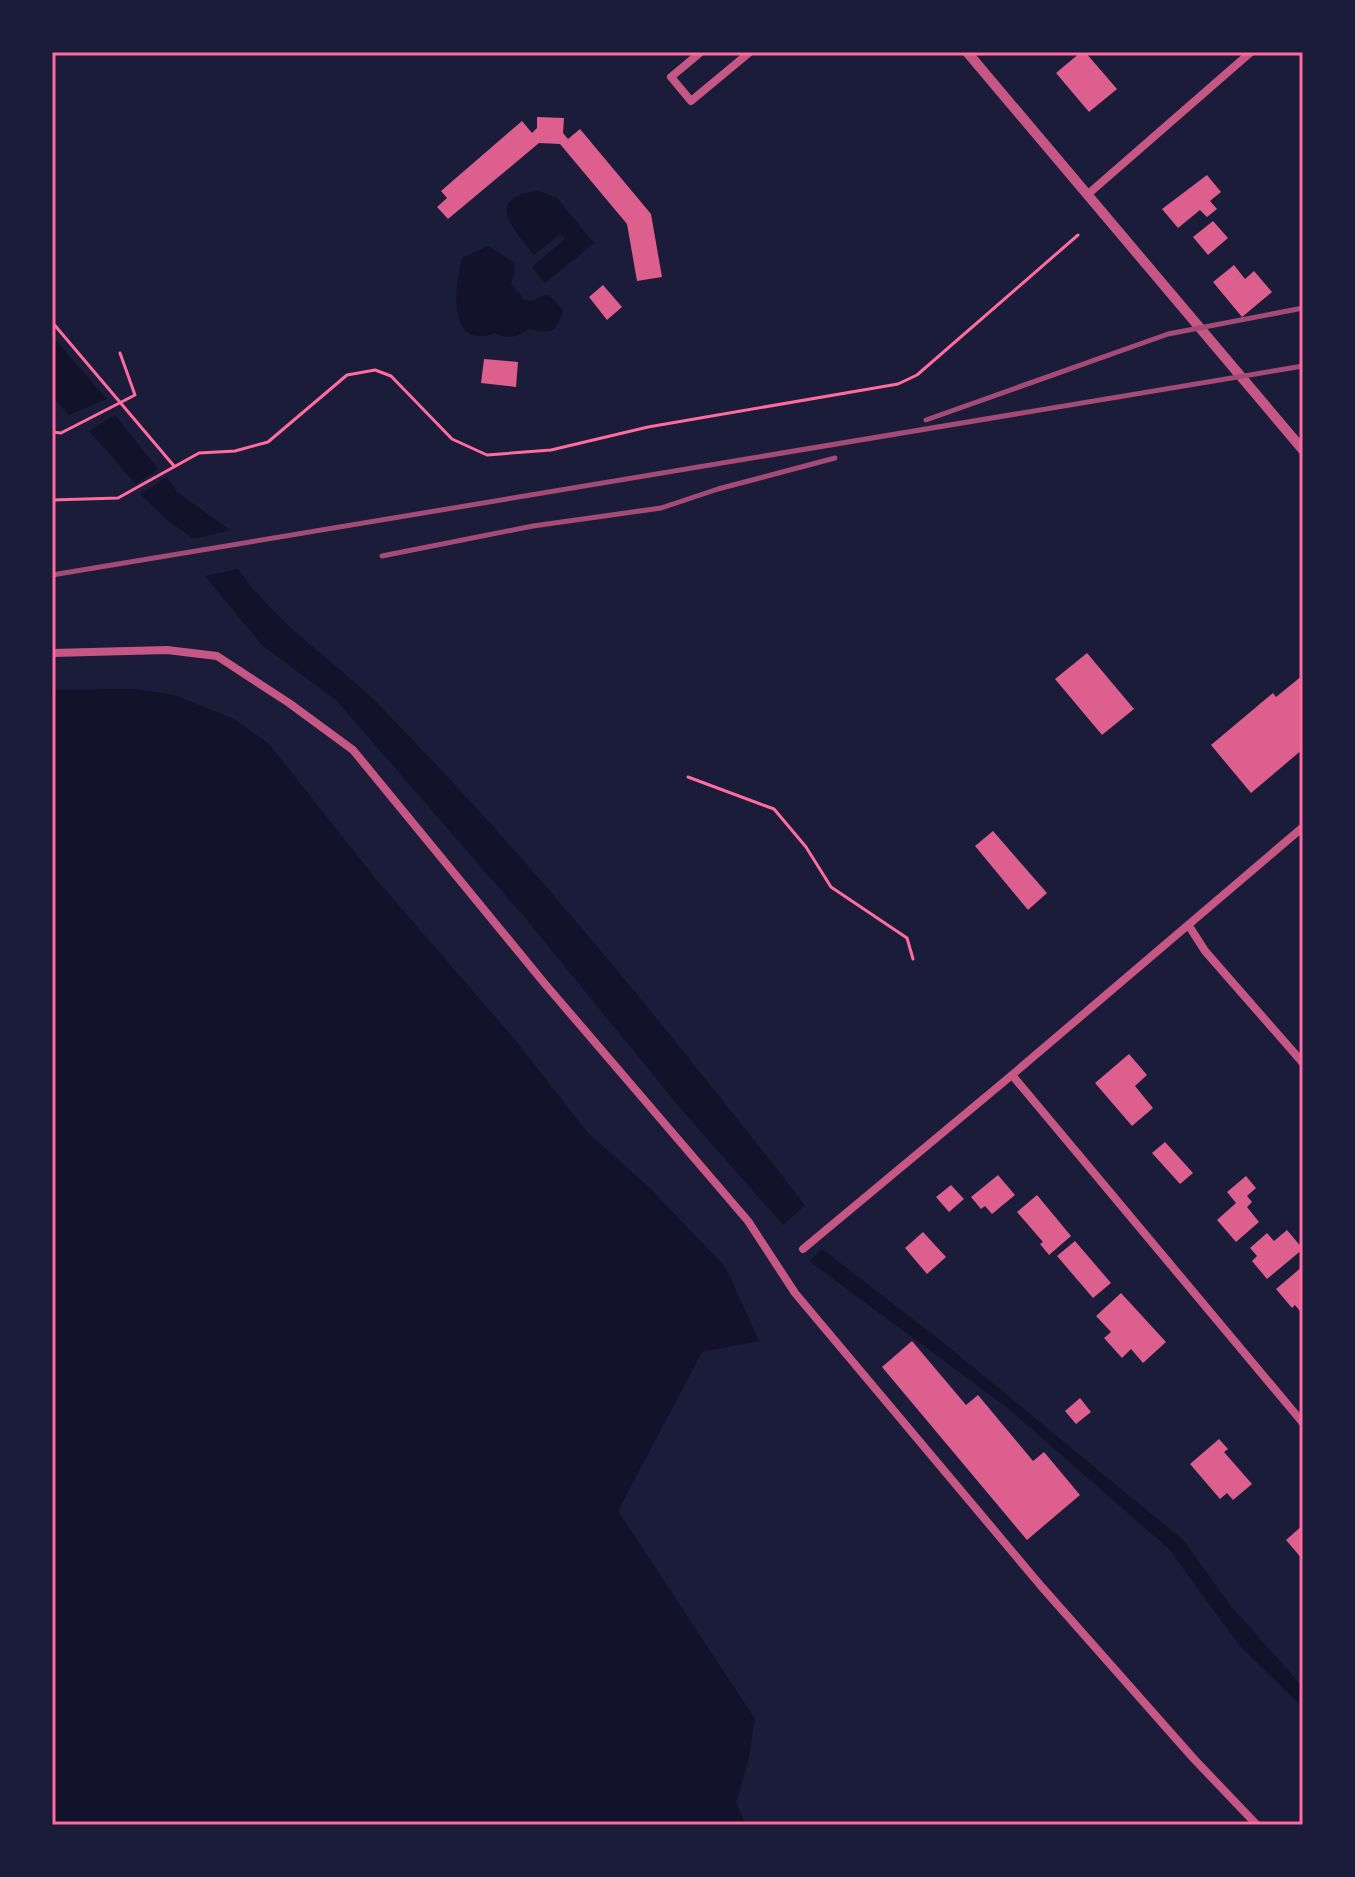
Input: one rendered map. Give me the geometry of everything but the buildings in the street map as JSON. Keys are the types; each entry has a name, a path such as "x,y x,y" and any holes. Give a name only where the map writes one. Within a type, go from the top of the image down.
{"street":[{"path":"701,52 671,77 691,101 750,52"},
{"path":"967,52 1303,450"},
{"path":"1087,195 1251,52"},
{"path":"52,653 167,650 217,656 353,750 545,984 748,1221 795,1293 1020,1562 1194,1759 1257,1825"},
{"path":"803,1249 1303,827"},
{"path":"1189,926 1205,951 1303,1063"},
{"path":"1012,1075 1303,1423"}],"path":[{"path":"52,500 118,498 199,453 235,451 268,442 347,375 375,370 391,376 452,439 487,455 551,450 648,427 898,384 917,375 1078,235"},
{"path":"52,322 115,393 172,466"},
{"path":"52,432 61,433 135,395 120,353"},
{"path":"688,777 774,809 806,847 831,887 907,938 913,959"}],"shaded area":[{"path":"539,191 557,198 594,243 545,283 532,267 565,239 560,234 534,255 512,225 507,207 511,200 522,194"},
{"path":"488,246 515,263 511,284 525,300 532,301 545,295 563,310 555,328 547,331 529,329 512,337 495,333 479,336 468,333 461,325 456,299 462,258"},
{"path":"52,336 107,399 69,415 52,396"},
{"path":"115,415 158,469 136,484 89,431"},
{"path":"167,477 177,492 230,530 194,539 167,520 140,494"},
{"path":"238,569 275,613 361,688 406,733 511,846 612,964 805,1205 783,1225 681,1109 527,920 337,701 262,645 205,576"},
{"path":"135,689 174,695 234,719 269,744 375,878 516,1041 587,1132 650,1188 726,1268 759,1341 702,1352 618,1511 755,1719 748,1762 736,1802 746,1825 52,1825 52,690"},
{"path":"822,1249 945,1344 1183,1540 1231,1606 1303,1687 1303,1708 1239,1645 1169,1549 1009,1409 809,1261"}],"railway":[{"path":"926,420 1168,334 1303,308"},
{"path":"52,575 1303,366"},
{"path":"382,556 533,526 661,508 718,489 835,458"}]}
